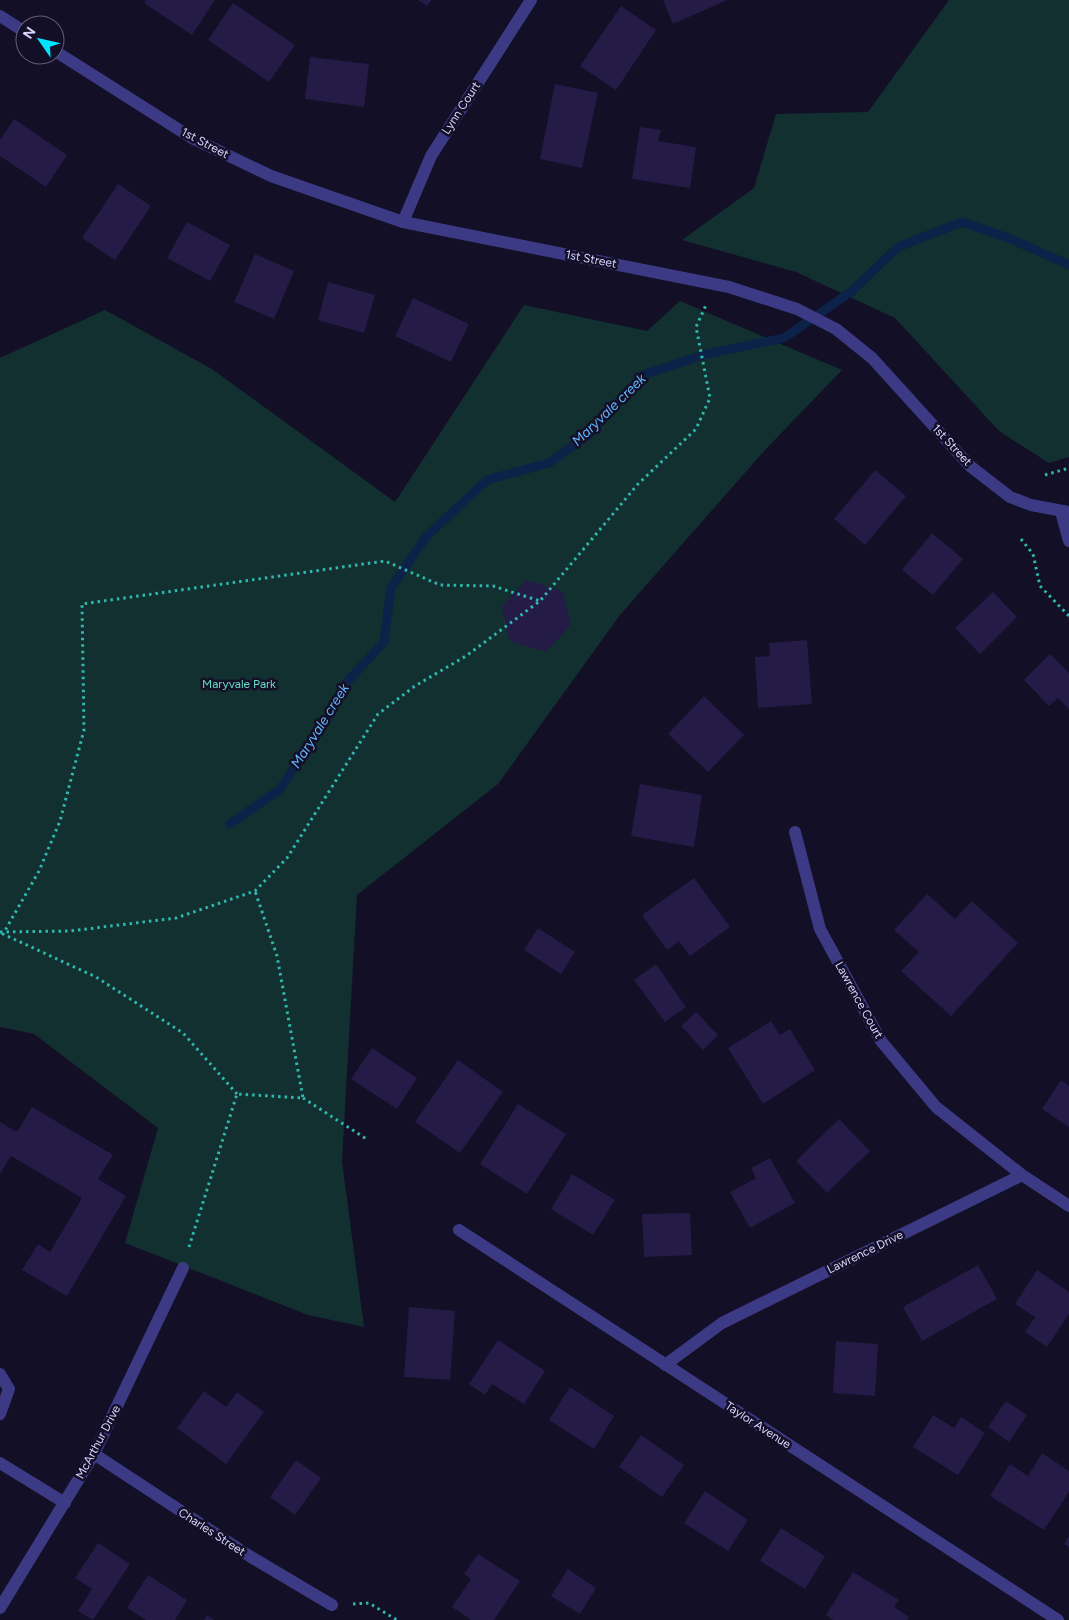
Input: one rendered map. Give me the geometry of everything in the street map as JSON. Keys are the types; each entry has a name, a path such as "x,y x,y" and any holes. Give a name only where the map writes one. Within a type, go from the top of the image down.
{"street":[{"name":"Lynn Court","path":"403,222 431,156 531,0"},
{"path":"0,16 15,26"},
{"name":"1st Street","path":"65,57 192,138 271,176 403,222 729,287 798,309 836,329 872,358 970,466 1010,497 1031,505 1065,512 1069,541"},
{"name":"Lawrence Court","path":"795,832 820,929 881,1041 936,1107 1022,1175"},
{"path":"1022,1175 1069,1206"},
{"name":"Lawrence Drive","path":"665,1365 722,1322 1022,1175"},
{"name":"Taylor Avenue","path":"459,1230 1058,1620"},
{"name":"McArthur Drive","path":"0,1608 94,1454 183,1268"},
{"path":"0,1374 8,1389 0,1414"},
{"name":"Charles Street","path":"94,1454 251,1557 332,1605"},
{"path":"0,1463 65,1503"}],"path":[{"path":"2,933 70,931 176,918 254,891 287,858 378,714 415,686 466,656 540,601 638,484 696,429 710,398 696,327"},
{"path":"1045,475 1069,468"},
{"path":"1021,538 1033,554 1040,586 1069,616"},
{"path":"2,933 39,871 60,821 84,730 82,604 385,561 440,585 493,586 540,601"},
{"path":"254,891 277,956 303,1098"},
{"path":"2,933 96,977 183,1033 237,1094 303,1098 368,1140"},
{"path":"183,1268 237,1094"},
{"path":"332,1605 369,1603 397,1620"}],"green space":[{"path":"949,0 1069,0 1069,457 1049,463 999,431 895,318 796,272 682,240 754,188 776,114 868,112"},
{"name":"Maryvale Park","path":"680,301 842,370 765,450 620,615 498,784 357,895 342,1162 364,1327 308,1315 125,1243 158,1128 34,1034 0,1027 0,358 105,310 212,369 395,502 524,305 647,331"}],"building":[{"path":"146,0 215,0 192,35 144,3"},
{"path":"418,0 432,0 427,6"},
{"path":"663,0 727,0 673,24"},
{"path":"233,3 295,45 269,82 208,40"},
{"path":"621,6 656,30 616,90 580,66"},
{"path":"310,57 369,64 364,107 305,99"},
{"path":"555,84 598,93 582,168 540,159"},
{"path":"14,119 67,155 46,187 0,156 0,140"},
{"path":"640,127 661,130 658,141 696,147 690,188 632,179"},
{"path":"118,184 151,206 115,260 82,238"},
{"path":"187,222 230,245 210,281 167,258"},
{"path":"255,254 294,271 274,319 234,302"},
{"path":"328,282 375,295 364,333 318,320"},
{"path":"413,298 469,324 451,362 395,336"},
{"path":"875,470 906,496 865,545 834,519"},
{"path":"932,533 963,559 933,595 902,570"},
{"path":"526,580 562,591 571,624 546,652 510,641 502,607"},
{"path":"993,592 1017,617 980,654 955,628"},
{"path":"807,640 812,704 758,708 755,657 770,656 769,643"},
{"path":"1050,654 1069,673 1069,709 1058,698 1049,706 1024,680"},
{"path":"704,696 744,735 708,772 668,734"},
{"path":"640,784 702,795 694,847 631,836"},
{"path":"694,878 730,927 690,956 679,941 667,950 642,915"},
{"path":"927,894 955,919 972,901 1018,943 951,1016 901,971 919,952 894,930"},
{"path":"538,928 575,952 561,974 524,950"},
{"path":"656,964 686,1007 665,1022 634,980"},
{"path":"696,1012 718,1035 703,1050 681,1026"},
{"path":"771,1021 780,1035 790,1029 815,1070 763,1104 728,1048"},
{"path":"372,1048 417,1078 397,1109 351,1079"},
{"path":"458,1060 503,1092 460,1153 415,1122"},
{"path":"1061,1080 1069,1086 1069,1127 1042,1109"},
{"path":"518,1104 566,1134 527,1194 480,1164"},
{"path":"32,1107 113,1155 98,1179 126,1196 67,1296 22,1270 38,1244 50,1252 82,1198 11,1156 0,1174 0,1122 17,1132"},
{"path":"839,1119 870,1151 827,1193 796,1161"},
{"path":"770,1158 795,1203 750,1228 730,1192 756,1178 751,1168"},
{"path":"572,1174 615,1200 593,1235 551,1209"},
{"path":"690,1213 692,1255 644,1257 642,1214"},
{"path":"978,1265 997,1299 922,1341 903,1307"},
{"path":"1037,1270 1069,1292 1069,1314 1047,1347 1025,1332 1035,1317 1015,1304"},
{"path":"409,1307 455,1311 450,1380 404,1377"},
{"path":"498,1340 545,1371 524,1404 492,1384 485,1395 469,1384"},
{"path":"836,1341 878,1344 875,1396 833,1393"},
{"path":"570,1387 614,1416 594,1449 549,1420"},
{"path":"204,1391 226,1407 237,1392 264,1412 226,1464 177,1428"},
{"path":"1006,1401 1027,1415 1009,1442 988,1427"},
{"path":"933,1415 954,1428 961,1417 985,1433 958,1475 913,1447"},
{"path":"641,1435 684,1465 662,1497 619,1467"},
{"path":"1042,1453 1069,1471 1069,1492 1044,1530 990,1496 1010,1464 1028,1476"},
{"path":"296,1460 321,1478 295,1515 270,1497"},
{"path":"705,1491 748,1520 728,1551 684,1523"},
{"path":"781,1528 825,1556 805,1589 760,1561"},
{"path":"1069,1536 1069,1547 1064,1544"},
{"path":"98,1543 130,1564 93,1620 78,1611 92,1589 75,1578"},
{"path":"478,1554 520,1581 494,1620 471,1620 452,1607 471,1579 464,1574"},
{"path":"568,1569 596,1588 580,1614 551,1596"},
{"path":"853,1572 899,1600 894,1607 909,1617 907,1620 833,1620 826,1615"},
{"path":"148,1575 187,1600 175,1620 146,1620 127,1608"},
{"path":"207,1615 214,1620 204,1620"}],"waterway":[{"name":"Maryvale creek","path":"230,824 280,789 327,719 346,683 384,642 391,588 426,537 487,480 549,463 589,434 643,375 706,354 784,338 852,291 898,247 962,222 1011,239 1069,265"}]}
